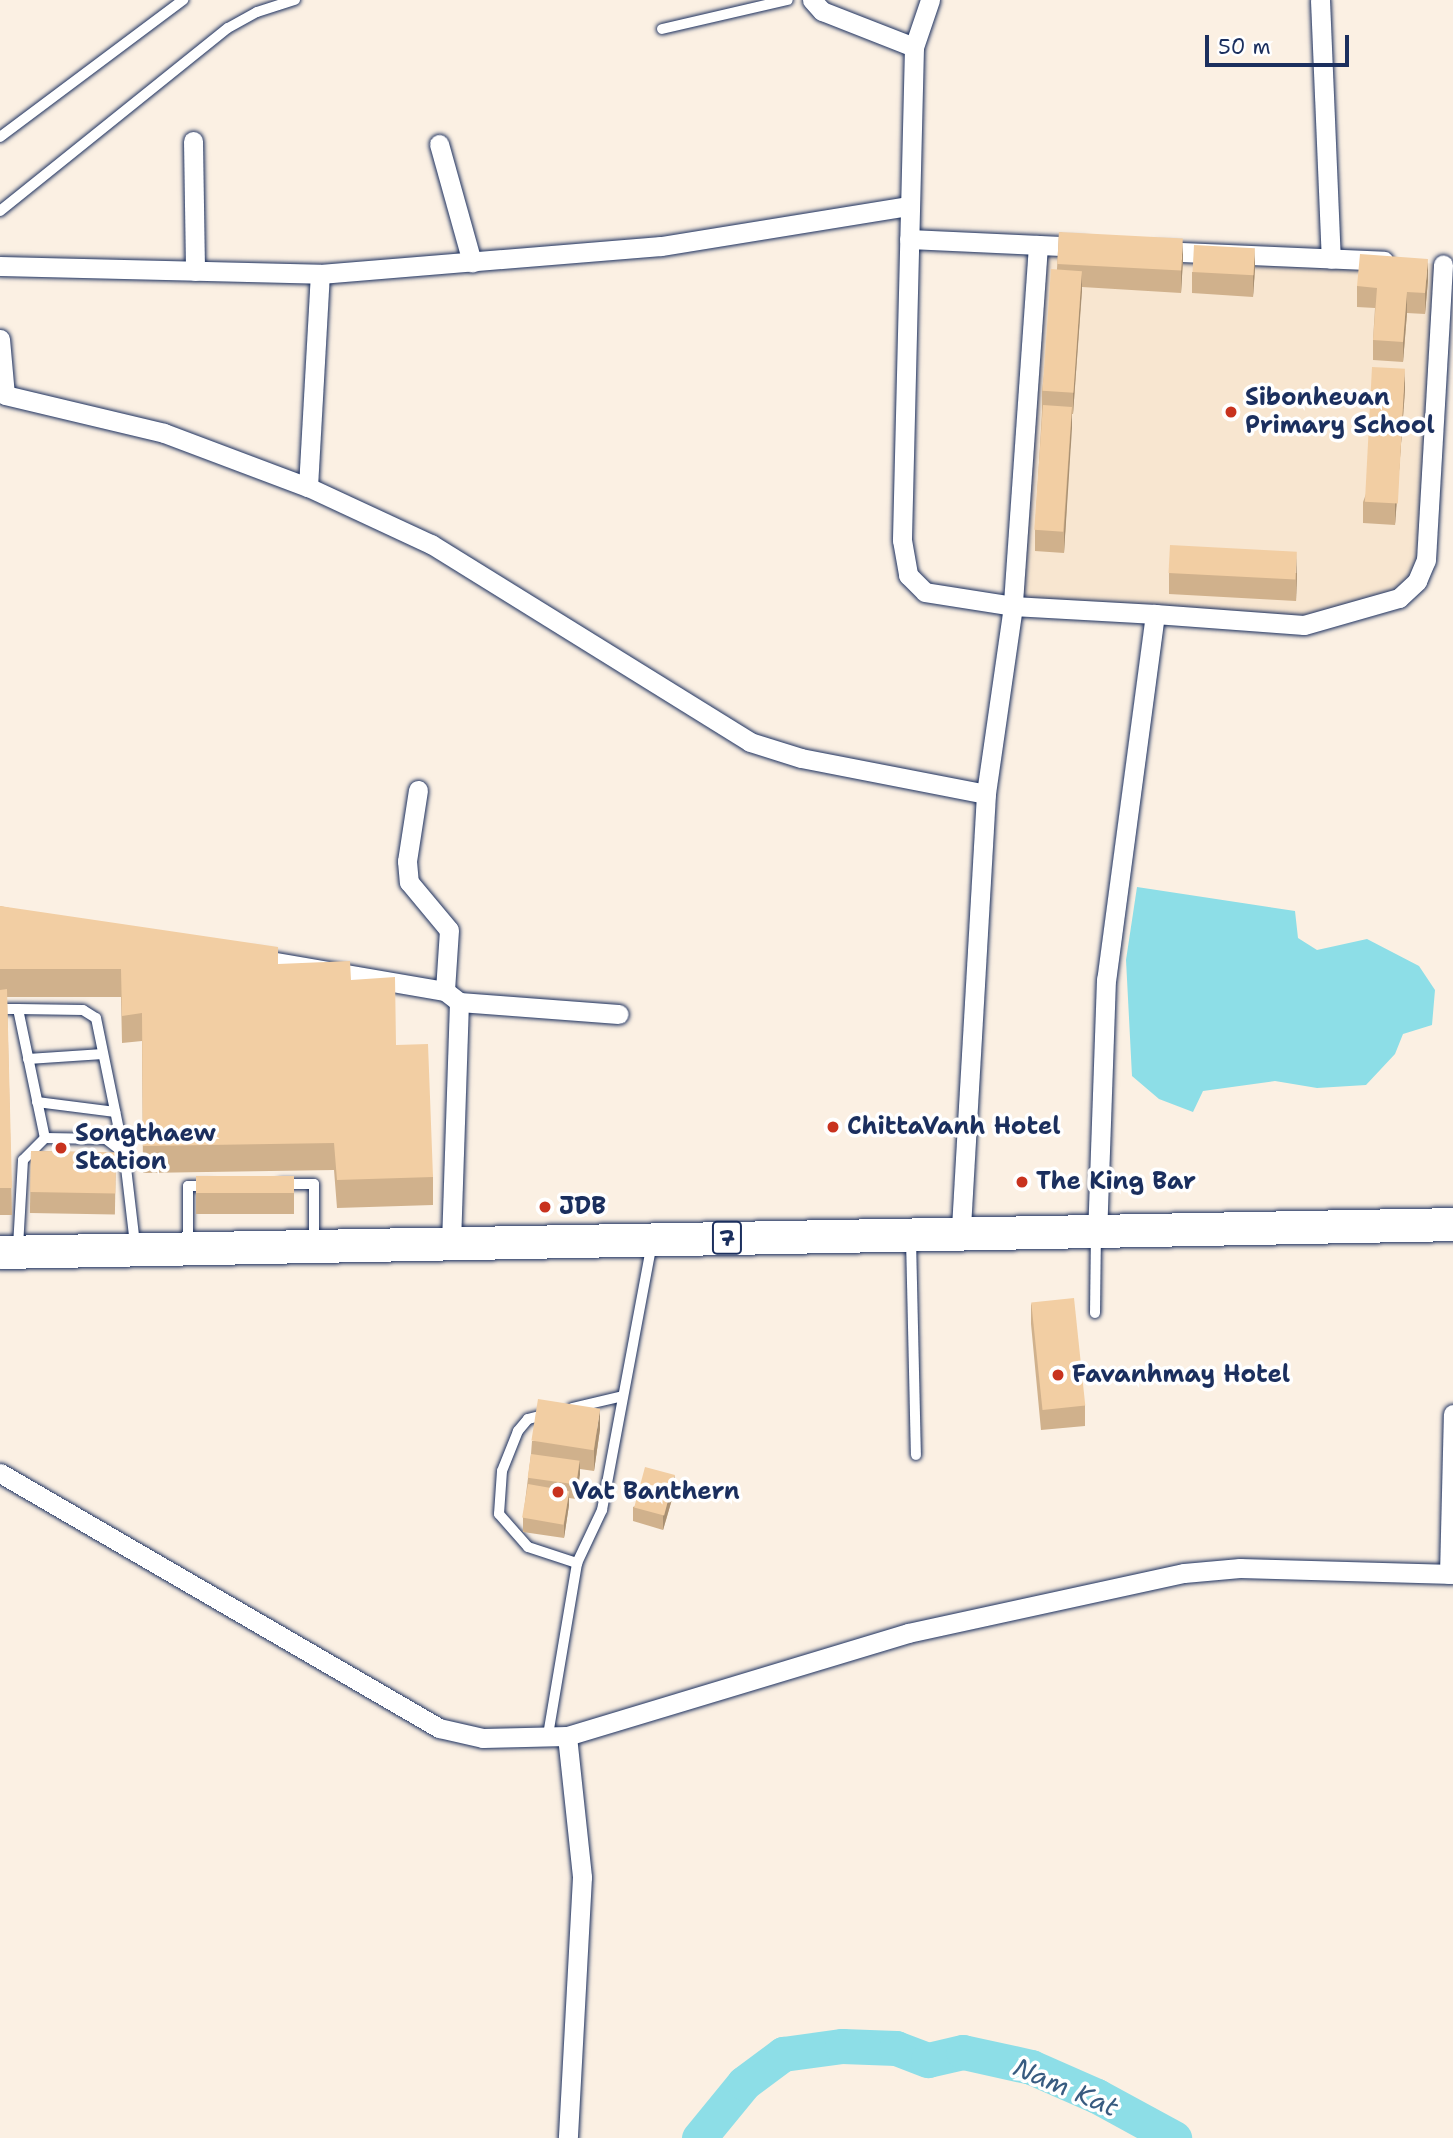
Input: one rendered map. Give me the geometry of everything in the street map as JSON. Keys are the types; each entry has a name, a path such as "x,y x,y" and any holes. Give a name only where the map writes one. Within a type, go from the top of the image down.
{"highway":[{"name":"7","path":"9,1252 1453,1224"}],"street":[{"path":"812,0 822,10 915,47"},
{"path":"930,0 915,47 902,540 908,575 925,592 1013,606 1304,625 1399,598 1417,581 1426,560 1442,264"},
{"path":"1320,0 1331,259"},
{"path":"193,141 195,271"},
{"path":"439,144 472,262"},
{"path":"0,266 320,274 661,246 909,206"},
{"path":"909,239 1108,248"},
{"path":"961,1233 986,794 1013,606 1038,245"},
{"path":"1136,250 1401,262"},
{"path":"308,487 320,274"},
{"path":"0,339 2,394 164,433 308,487 431,544 750,742 801,758 986,794"},
{"path":"1097,1231 1105,979 1155,614"},
{"path":"418,790 407,861 409,882 449,930 452,997 451,1243"},
{"path":"229,954 452,997 619,1014"},
{"path":"0,1473 439,1728 483,1738 568,1736 908,1633 1184,1573 1240,1568 1451,1574 1453,1414"},
{"path":"568,1736 582,1877 568,2138"}],"lane":[{"path":"0,137 183,0"},
{"path":"0,211 228,27 257,12 295,0"},
{"path":"662,29 788,0"},
{"path":"0,1009 91,1012 103,1054 125,1159 135,1249"},
{"path":"18,1009 45,1138"},
{"path":"28,1059 103,1054"},
{"path":"37,1102 115,1112"},
{"path":"9,1252 23,1160 45,1138 106,1139 125,1159"},
{"path":"272,1185 314,1184 314,1246"},
{"path":"188,1248 188,1186 216,1185"},
{"path":"1095,1313 1097,1231"},
{"path":"911,1234 916,1455"},
{"path":"548,1735 576,1563 602,1510 653,1239"},
{"path":"576,1563 528,1547 509,1530 499,1514 502,1471 517,1431 528,1419 623,1396"}],"shaded area":[{"name":"Sibonheuan Primary School","path":"1038,245 1443,264 1417,581 1327,622 1013,606"}],"water":[{"path":"1137,887 1295,911 1298,938 1317,950 1367,939 1419,966 1435,990 1432,1025 1403,1034 1395,1054 1366,1085 1317,1088 1275,1081 1203,1091 1193,1112 1159,1099 1132,1076 1126,960"}],"building":[{"path":"1059,232 1183,238 1181,270 1057,264"},
{"path":"1194,245 1255,248 1254,275 1193,272"},
{"path":"1360,254 1428,259 1425,293 1407,292 1403,342 1373,340 1377,288 1357,286"},
{"path":"1051,269 1082,271 1073,393 1042,391"},
{"path":"1372,367 1405,369 1398,504 1365,502"},
{"path":"1043,405 1072,407 1063,532 1034,530"},
{"path":"1170,545 1297,552 1295,580 1169,573"},
{"path":"0,906 278,947 278,964 350,961 351,980 395,977 396,1045 428,1044 433,1177 337,1180 334,1143 143,1146 142,1013 122,1016 121,969 0,969"},
{"path":"7,989 12,1188 0,1188 0,990"},
{"path":"31,1151 116,1152 115,1193 30,1192"},
{"path":"196,1176 294,1176 294,1193 196,1193"},
{"name":"Favanhmay Hotel","path":"1074,1298 1085,1405 1043,1410 1031,1302"},
{"path":"538,1399 600,1409 594,1450 531,1440"},
{"path":"531,1454 580,1461 576,1485 528,1478"},
{"path":"645,1467 675,1475 664,1516 634,1508"},
{"path":"528,1484 569,1491 563,1525 522,1517"}],"waterway":[{"name":"Nam Kat","path":"699,2138 744,2083 783,2054 842,2046 896,2048 928,2060 963,2052 1031,2067 1097,2096 1174,2138"}],"place":[{"name":"Sibonheuan Primary School","path":"1231,412"},
{"name":"ChittaVanh Hotel","path":"833,1127"},
{"name":"Songthaew Station","path":"61,1148"},
{"name":"The King Bar","path":"1022,1182"},
{"name":"JDB","path":"545,1207"},
{"name":"Favanhmay Hotel","path":"1058,1375"},
{"name":"Vat Banthern","path":"558,1492"}]}
